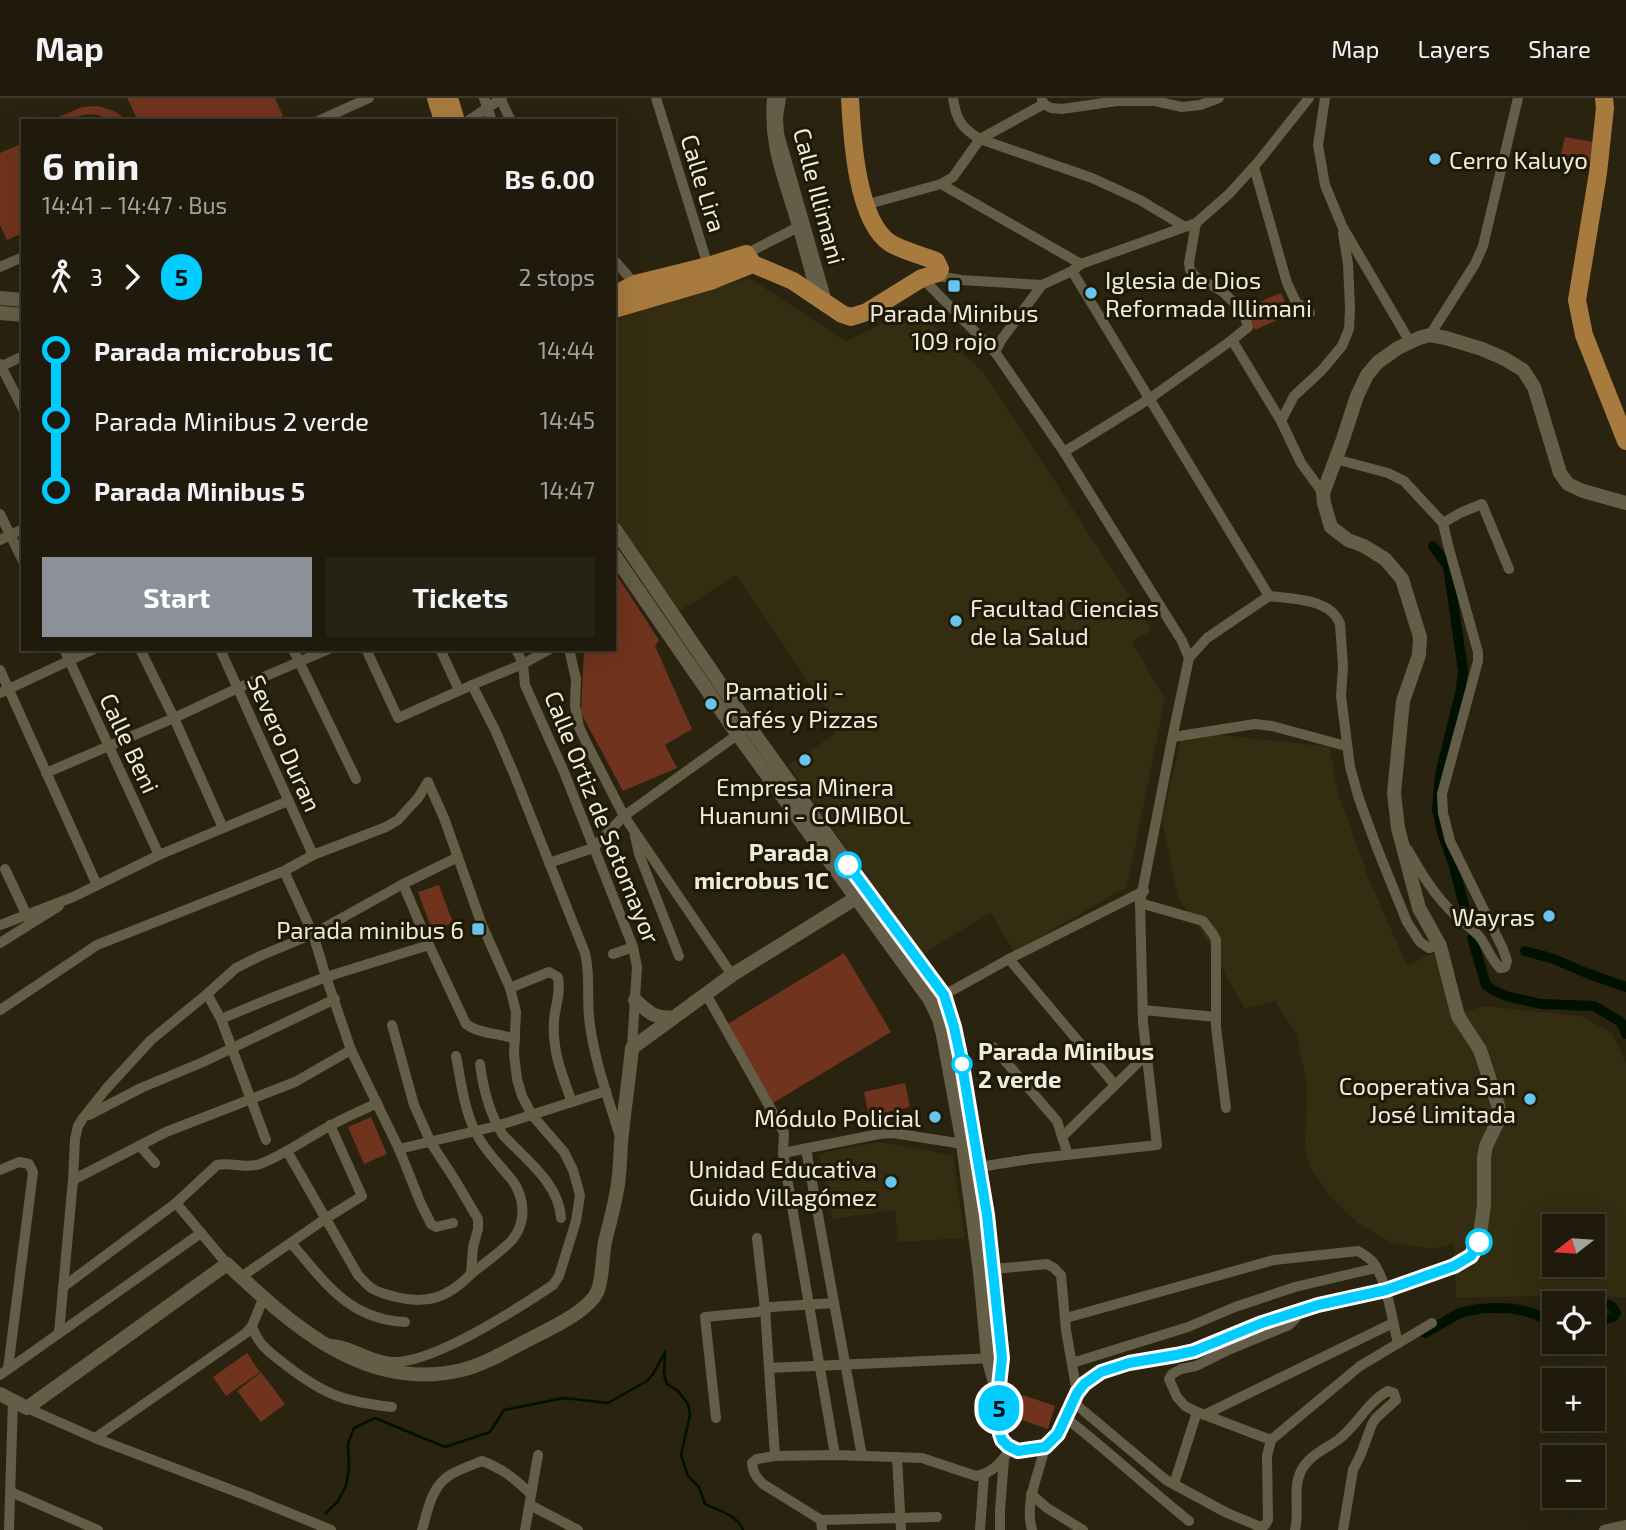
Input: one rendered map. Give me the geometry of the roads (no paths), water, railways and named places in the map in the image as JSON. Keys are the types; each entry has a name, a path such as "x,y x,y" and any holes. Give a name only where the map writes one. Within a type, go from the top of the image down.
{"main road":[{"path":"436,98 442,119"},
{"path":"449,98 455,119"},
{"path":"616,308 643,301 750,259 793,281 822,302 850,317 867,312 930,271 889,242 865,205 857,171 849,98"},
{"path":"1604,98 1598,173 1577,300 1584,335 1626,441"},
{"path":"616,294 635,284 710,273"}],"street":[{"path":"322,119 369,98"},
{"path":"470,119 486,103 501,98 510,119"},
{"name":"Calle Lira","path":"656,98 710,273"},
{"name":"Calle Illimani","path":"772,98 770,116 775,156 801,225"},
{"name":"Calle Illimani","path":"781,98 779,134 822,302"},
{"path":"953,98 960,123 980,139 1092,178 1140,200 1185,227"},
{"path":"865,205 941,184 953,177 980,139 1043,101 1052,108 1062,109 1117,101 1155,101 1182,107 1200,105 1219,98"},
{"path":"995,352 1002,338 1042,285 1076,267 1196,223 1254,167 1309,98"},
{"path":"1325,98 1318,145 1325,185 1342,226 1410,342"},
{"path":"1032,1530 1029,1506 1045,1447 1058,1434 1084,1384 1101,1372 1129,1363 1194,1351 1262,1323 1318,1305 1386,1290 1454,1266 1471,1256 1479,1242 1484,1205 1484,1157 1486,1146 1499,1119 1498,1105 1480,1050 1458,1016 1439,944 1419,908 1398,828 1394,793 1403,701 1419,655 1420,637 1402,579 1384,559 1364,546 1348,541 1331,527 1323,493 1367,375 1378,362 1410,342 1430,334 1475,264 1483,246 1518,98"},
{"path":"1254,167 1287,283 1296,302 1310,313"},
{"path":"941,184 1076,267 1149,399 1269,596"},
{"path":"1064,452 1149,399 1248,327 1243,311 1223,292 1195,276 1190,270 1196,223"},
{"path":"750,259 801,225"},
{"path":"1281,421 1293,396 1322,370 1342,346 1349,328 1348,264 1342,226"},
{"path":"0,267 21,258"},
{"path":"616,262 635,284 643,301"},
{"path":"930,271 961,280 1042,285"},
{"path":"930,271 995,352 1064,452 1182,641 1189,658"},
{"path":"0,298 21,300"},
{"path":"0,313 21,315"},
{"path":"1430,334 1482,349 1522,370 1534,387 1557,466 1568,484 1626,503"},
{"path":"1232,340 1281,421 1301,463 1323,493"},
{"path":"21,357 0,366 21,405"},
{"path":"1335,459 1388,473 1404,481 1443,523 1478,652 1478,661 1442,794 1443,813 1450,841 1503,949 1507,961 1505,967 1500,968 1495,964 1489,949 1477,934 1452,912 1433,889 1421,874 1402,839"},
{"path":"1443,523 1482,504 1509,569"},
{"path":"0,514 5,538 21,558"},
{"path":"5,538 21,530"},
{"path":"616,531 743,731"},
{"path":"616,558 937,997 957,1040 984,1252 1000,1434 1007,1453 1000,1530"},
{"path":"973,1168 1157,1145 1143,1010 1140,903 1189,658 1207,638 1269,596 1315,603 1324,606 1338,617 1346,746 1359,799 1407,922 1420,942 1429,948 1439,944"},
{"name":"Calle Beni","path":"65,651 159,855"},
{"path":"5,691 90,651"},
{"path":"141,651 223,828"},
{"name":"Severo Duran","path":"221,651 313,855"},
{"path":"294,651 356,779"},
{"path":"46,773 325,651"},
{"path":"367,651 398,718 523,664 546,651"},
{"path":"441,651 459,690"},
{"name":"Calle Ortiz de Sotomayor","path":"176,1203 227,1264 264,1299 323,1343 377,1369 398,1373 436,1374 481,1364 577,1312 593,1298 598,1289 604,1245 617,1189 632,1048 637,967 634,947 564,772 524,685 523,664 517,651"},
{"path":"569,651 576,678 575,706 579,726 624,816 732,975"},
{"path":"0,670 5,691 97,885"},
{"path":"472,685 509,763 588,965 589,1024 597,1061 621,1140"},
{"path":"1173,737 1255,724 1346,746"},
{"path":"549,863 593,848 624,816 743,731"},
{"path":"0,1010 97,945 284,871 313,855 366,836 398,820 428,782 482,925 510,988 516,1012 514,1054 522,1096 532,1115 564,1152 573,1170 580,1195 576,1221 559,1276 553,1285 446,1348 403,1362 389,1362 369,1357 342,1345 323,1343"},
{"path":"0,943 29,919 97,885 159,855 288,801"},
{"path":"633,830 639,854 679,956"},
{"path":"59,1333 74,1180 75,1139 78,1126 106,1089 151,1040 236,968 313,934 458,857"},
{"path":"5,869 29,919"},
{"path":"843,869 856,898 937,997"},
{"path":"284,871 313,934 351,1050 399,1149 421,1204 431,1224 436,1227 453,1223"},
{"path":"403,884 466,1024 472,1029 515,1039"},
{"path":"937,997 1143,891"},
{"path":"632,1048 732,975 856,898"},
{"path":"1140,903 1203,921 1216,940 1216,1017 1226,1108"},
{"path":"0,925 29,919"},
{"path":"221,1019 326,977 429,945"},
{"path":"613,954 634,947"},
{"path":"1009,959 1115,1085"},
{"path":"510,988 549,972 558,977 554,1047 572,1102"},
{"path":"207,994 221,1019 267,1140"},
{"path":"706,994 784,1133 783,1153 835,1455"},
{"path":"83,1118 335,999"},
{"path":"635,1000 651,1015 673,1018"},
{"path":"1143,1010 1216,1017"},
{"path":"392,1025 414,1105 430,1143 456,1180 478,1219 472,1247 471,1274"},
{"path":"993,1047 1057,1121 1068,1155"},
{"path":"74,1180 166,1132 295,1082 351,1050"},
{"path":"1062,1137 1147,1054"},
{"path":"287,1152 358,1275 372,1289 404,1299 419,1300 436,1298 460,1285 512,1239 523,1210 520,1192 475,1132 466,1105 456,1056"},
{"path":"480,1064 497,1126 550,1185 558,1198 561,1218"},
{"path":"399,1149 497,1126 606,1091"},
{"path":"63,1287 176,1203 217,1165 247,1167 260,1164 287,1152 330,1125 377,1103"},
{"path":"241,1277 362,1196 330,1125"},
{"path":"783,1153 893,1133 969,1143"},
{"path":"140,1146 155,1163"},
{"path":"806,1149 862,1455"},
{"path":"0,1170 19,1163 29,1164 33,1172 4,1372"},
{"path":"4,1372 201,1234"},
{"path":"757,1238 765,1309 775,1456"},
{"path":"291,1243 348,1304 375,1317 405,1322"},
{"path":"1066,1318 1274,1260 1358,1251 1371,1259 1386,1290 1398,1343"},
{"path":"984,1252 994,1269 995,1358"},
{"path":"27,1408 227,1264"},
{"path":"994,1269 1047,1264 1054,1268 1060,1275 1075,1398 1156,1473 1227,1513 1261,1527 1268,1520 1267,1456 1271,1440 1360,1366 1432,1323"},
{"path":"1072,1363 1188,1327 1235,1307 1296,1287 1376,1268"},
{"path":"95,1438 246,1333 264,1299"},
{"path":"716,1418 705,1317 758,1312 771,1307 834,1303"},
{"path":"1271,1440 1185,1406 1177,1397 1169,1379 1181,1369 1196,1366 1289,1325 1300,1311"},
{"path":"1174,1484 1201,1413 1393,1323"},
{"path":"252,1326 256,1339 263,1348 312,1385 362,1404 392,1407"},
{"path":"769,1368 995,1358"},
{"path":"1295,1530 1298,1480 1302,1468 1317,1453 1352,1428 1362,1413 1382,1394 1388,1391 1394,1393 1396,1400 1372,1424 1353,1470 1343,1530"},
{"path":"6,1397 95,1438 331,1530"},
{"path":"6,1397 11,1492 7,1530"},
{"path":"1066,1418 1189,1521"},
{"path":"937,1517 901,1524 821,1525 763,1484 752,1471 752,1464 757,1459 775,1456 862,1455 922,1458 976,1476 996,1468 1007,1453 1045,1447"},
{"path":"525,1530 538,1455"},
{"path":"897,1457 901,1524"},
{"path":"422,1530 439,1483 482,1461 512,1476 530,1499 579,1530"},
{"path":"980,1530 984,1474"},
{"path":"11,1492 98,1530"},
{"path":"1031,1494 1047,1508 1083,1530"},
{"path":"0,1524 7,1530"},
{"path":"1604,1530 1626,1525"}],"waterway":[{"path":"1433,546 1448,566 1463,671 1440,775 1437,810 1467,917"},
{"path":"1472,938 1486,985 1493,990 1506,996 1541,1004 1594,1006 1621,1022 1626,1034"},
{"path":"1525,951 1551,958 1626,987"},
{"path":"1605,1304 1610,1305 1616,1313 1605,1319"},
{"path":"1425,1333 1458,1314 1486,1308 1526,1311 1542,1317"},
{"path":"326,1513 338,1501 346,1486 349,1468 348,1443 354,1428 375,1418 445,1447 490,1432 504,1410 564,1398 608,1403 647,1381 665,1352"},
{"path":"665,1353 664,1375 667,1384 678,1391 688,1404 690,1415 681,1455 688,1476 699,1487 705,1504 732,1517 743,1530"}],"place":[{"name":"Cerro Kaluyo","path":"1435,159"},
{"name":"Parada Minibus 109 rojo","path":"954,286"},
{"name":"Iglesia de Dios Reformada Illimani","path":"1091,293"},
{"name":"Facultad Ciencias de la Salud","path":"956,621"},
{"name":"Pamatioli - Cafés y Pizzas","path":"711,704"},
{"name":"Empresa Minera Huanuni - COMIBOL","path":"805,760"},
{"name":"Parada microbus 1C","path":"848,865"},
{"name":"Wayras","path":"1549,916"},
{"name":"Parada minibus 6","path":"478,929"},
{"name":"Parada Minibus 2 verde","path":"962,1064"},
{"name":"Cooperativa San José Limitada","path":"1530,1099"},
{"name":"Módulo Policial","path":"935,1117"},
{"name":"Unidad Educativa Guido Villagómez","path":"891,1182"}]}
